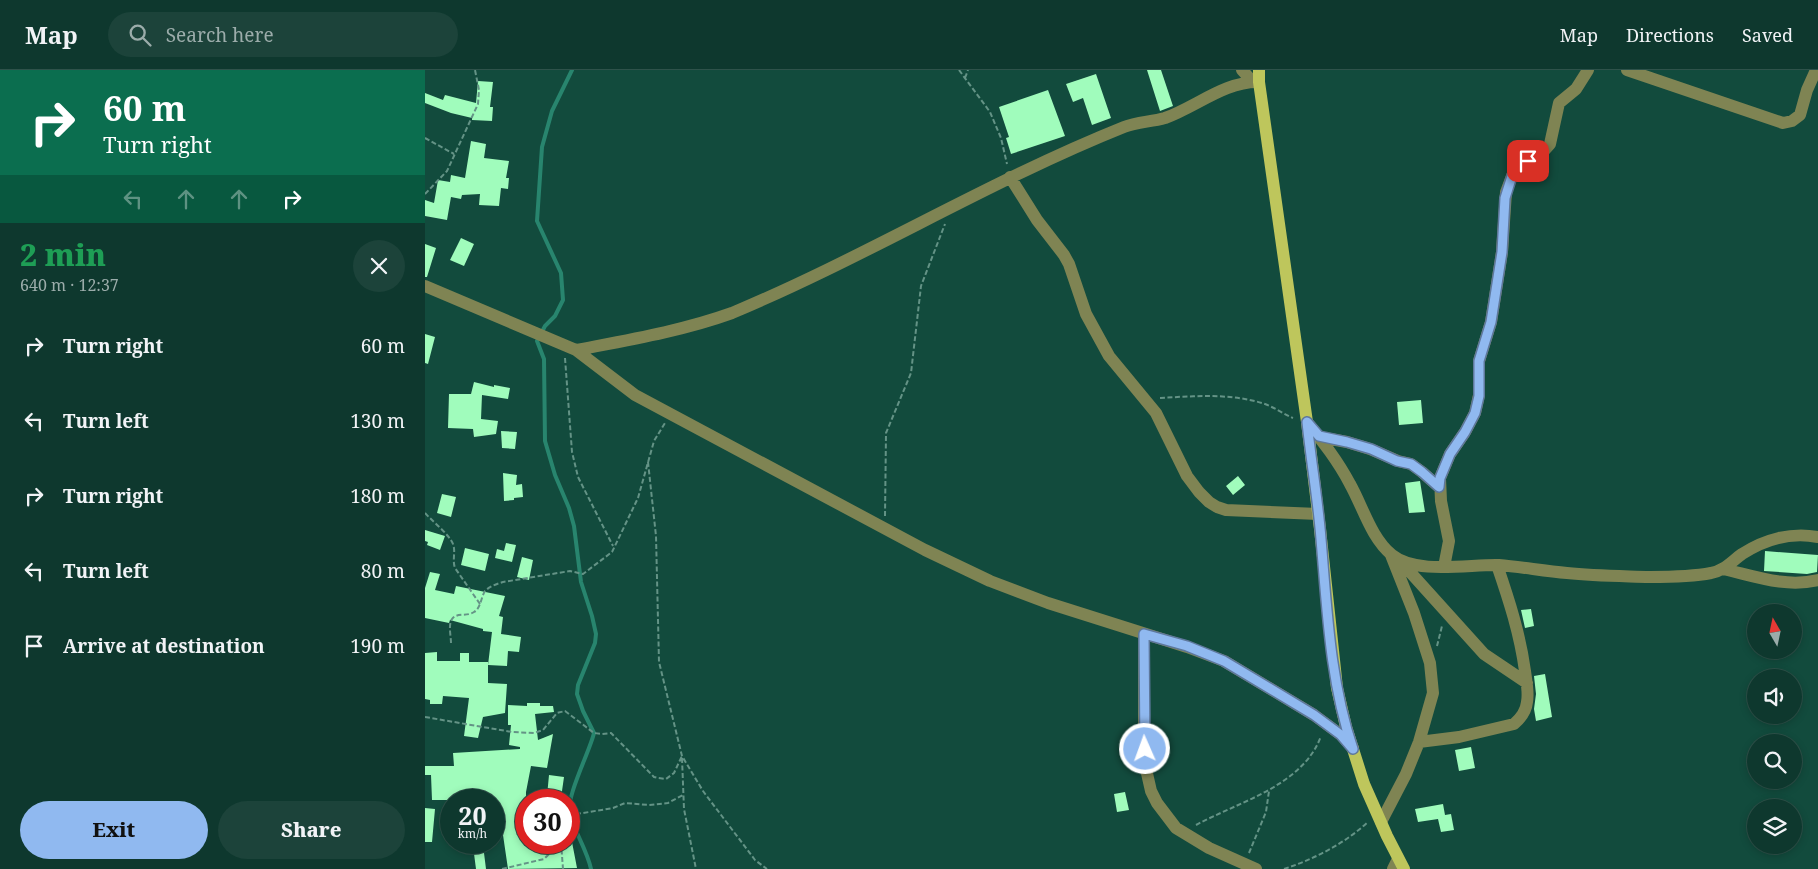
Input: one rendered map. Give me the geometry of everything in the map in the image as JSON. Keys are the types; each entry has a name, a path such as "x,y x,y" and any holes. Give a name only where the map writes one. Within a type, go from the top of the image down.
{"main road":[{"path":"1258,75 1307,422 1337,688 1346,727 1364,784 1399,866"}],"street":[{"path":"1242,70 1258,75"},
{"path":"1444,567 1449,542 1439,487 1440,478 1450,454 1475,413 1479,396 1479,361 1491,322 1502,252 1505,198 1512,176 1528,161 1542,153 1550,144 1559,103 1576,89 1588,70"},
{"path":"1627,70 1783,123 1792,121 1800,115 1807,90 1816,70"},
{"path":"570,348 630,340 714,320 732,313 857,256 1010,177 1129,126 1165,118 1258,75"},
{"path":"1010,177 1037,220 1064,255 1086,314 1109,356 1156,413 1187,476 1199,492 1217,507 1226,510 1318,514"},
{"path":"425,286 570,348 635,395 925,550 990,581 1048,603 1187,646 1224,661 1325,722 1341,735 1353,749"},
{"path":"1307,422 1331,452 1351,484 1371,527 1383,546 1439,603 1484,654 1527,683"},
{"path":"1319,436 1371,449 1397,461 1411,464 1439,487"},
{"path":"1396,558 1444,567 1497,565 1566,573 1674,577 1699,575 1723,569 1742,554 1761,543 1794,536 1818,537"},
{"path":"1379,818 1406,774 1419,742 1433,693 1430,663 1396,558"},
{"path":"1419,742 1459,737 1514,724 1521,719 1525,711 1528,700 1527,683 1516,625 1497,565"},
{"path":"1723,569 1789,583 1805,583 1818,580"},
{"path":"1144,634 1144,730 1146,769 1151,791 1157,803 1176,828 1209,848 1251,867"}],"path":[{"path":"425,194 447,171 479,99 475,70"},
{"path":"959,70 994,120 1001,138 1010,177"},
{"path":"965,78 968,70"},
{"path":"425,138 455,154"},
{"path":"885,528 886,433 911,373 921,286 953,205"},
{"path":"570,348 572,452 575,466 578,477 614,547"},
{"path":"1145,399 1215,395 1261,403 1307,422"},
{"path":"451,643 451,620 459,615 471,614 476,611 485,591 503,582 570,571 579,574 586,573 609,554 637,502 653,441 671,414"},
{"path":"648,462 656,536 659,662 682,756 684,809 696,869"},
{"path":"425,513 452,542 455,568 480,604"},
{"path":"1430,663 1436,650 1442,626 1439,603"},
{"path":"425,717 512,732 534,733 543,730 557,713 565,711 594,733 611,733 654,777 666,779 670,777 682,756"},
{"path":"1183,833 1223,811 1269,790 1301,768 1313,753 1325,722"},
{"path":"682,756 703,791 755,860 767,869"},
{"path":"1251,867 1253,841 1266,812 1269,790"},
{"path":"580,814 613,808 624,803 649,806 668,802 683,796"},
{"path":"1284,869 1332,848 1379,818"},
{"path":"502,869 544,859 549,854"},
{"path":"562,854 563,869"}],"building":[{"path":"1147,70 1161,70 1173,106 1160,111"},
{"path":"1096,74 1111,118 1092,125 1083,98 1073,102 1066,84"},
{"path":"478,81 493,82 490,107 493,107 492,121 472,120 472,118 451,113 425,103 425,93 443,100 445,95 476,103"},
{"path":"1048,90 1065,136 1011,154 1006,138 1009,137 999,107"},
{"path":"471,141 486,144 484,158 509,161 506,178 509,178 508,189 501,188 499,206 479,205 480,194 462,195 461,199 451,197 447,220 425,216 425,200 434,203 438,180 450,182 451,175 465,178"},
{"path":"461,238 474,244 464,266 450,260"},
{"path":"425,244 436,248 427,277 425,277"},
{"path":"425,334 435,337 428,364 425,363"},
{"path":"474,382 494,387 494,385 510,388 508,399 482,395 481,419 498,421 496,434 474,437 473,429 448,428 449,394 471,394"},
{"path":"1421,400 1423,423 1399,425 1397,402"},
{"path":"501,431 517,432 515,449 502,448"},
{"path":"503,473 517,475 516,485 522,484 523,497 504,501"},
{"path":"1238,476 1245,485 1233,495 1226,486"},
{"path":"1420,481 1425,512 1409,513 1405,483"},
{"path":"442,494 456,497 451,517 437,513"},
{"path":"425,530 445,536 440,550 427,545"},
{"path":"506,543 516,545 512,562 495,558 497,549 504,551"},
{"path":"465,548 489,554 485,571 461,565"},
{"path":"1765,551 1818,555 1817,572 1807,574 1764,571"},
{"path":"522,557 533,560 529,580 517,577"},
{"path":"430,572 440,574 435,590 454,594 456,586 505,596 499,616 503,617 501,634 521,637 519,652 508,651 507,666 488,665 492,632 483,631 483,629 450,620 449,623 425,618 425,588"},
{"path":"1531,609 1534,626 1525,628 1521,610"},
{"path":"437,652 437,661 460,661 460,653 469,653 469,662 488,662 488,683 507,684 505,713 483,717 478,738 464,736 469,698 443,696 442,704 430,704 430,700 425,699 425,653"},
{"path":"1545,674 1552,717 1536,721 1534,676"},
{"path":"527,703 540,703 540,706 553,706 554,712 535,714 538,740 553,734 547,768 531,766 527,789 515,789 515,854 574,854 577,868 508,869 505,849 505,789 440,789 440,800 432,800 431,775 425,775 425,766 454,766 453,753 520,749 520,747 509,745 511,725 508,725 508,705 527,706"},
{"path":"1471,747 1475,768 1459,771 1455,750"},
{"path":"549,775 564,777 562,789 548,789"},
{"path":"1125,792 1129,810 1117,812 1114,794"},
{"path":"1443,804 1445,815 1451,814 1454,830 1441,832 1438,819 1418,822 1415,809"},
{"path":"425,808 435,809 432,842 425,842"},
{"path":"474,854 484,854 486,869 476,869"}],"waterway":[{"path":"572,70 552,111 542,147 537,221 561,273 563,300 555,316 545,326 537,341 544,359 545,441 555,475 569,508 574,526 581,582 596,634 595,643 578,685 577,694 594,733 574,786 569,807 572,821 591,869"}],"route":[{"path":"1145,749 1144,634 1187,646 1224,661 1260,681 1328,724 1353,749 1337,688 1307,422 1319,436 1371,449 1397,461 1411,464 1439,487 1440,478 1450,454 1475,413 1479,396 1479,361 1491,322 1502,252 1505,198 1512,176 1528,161"}]}
